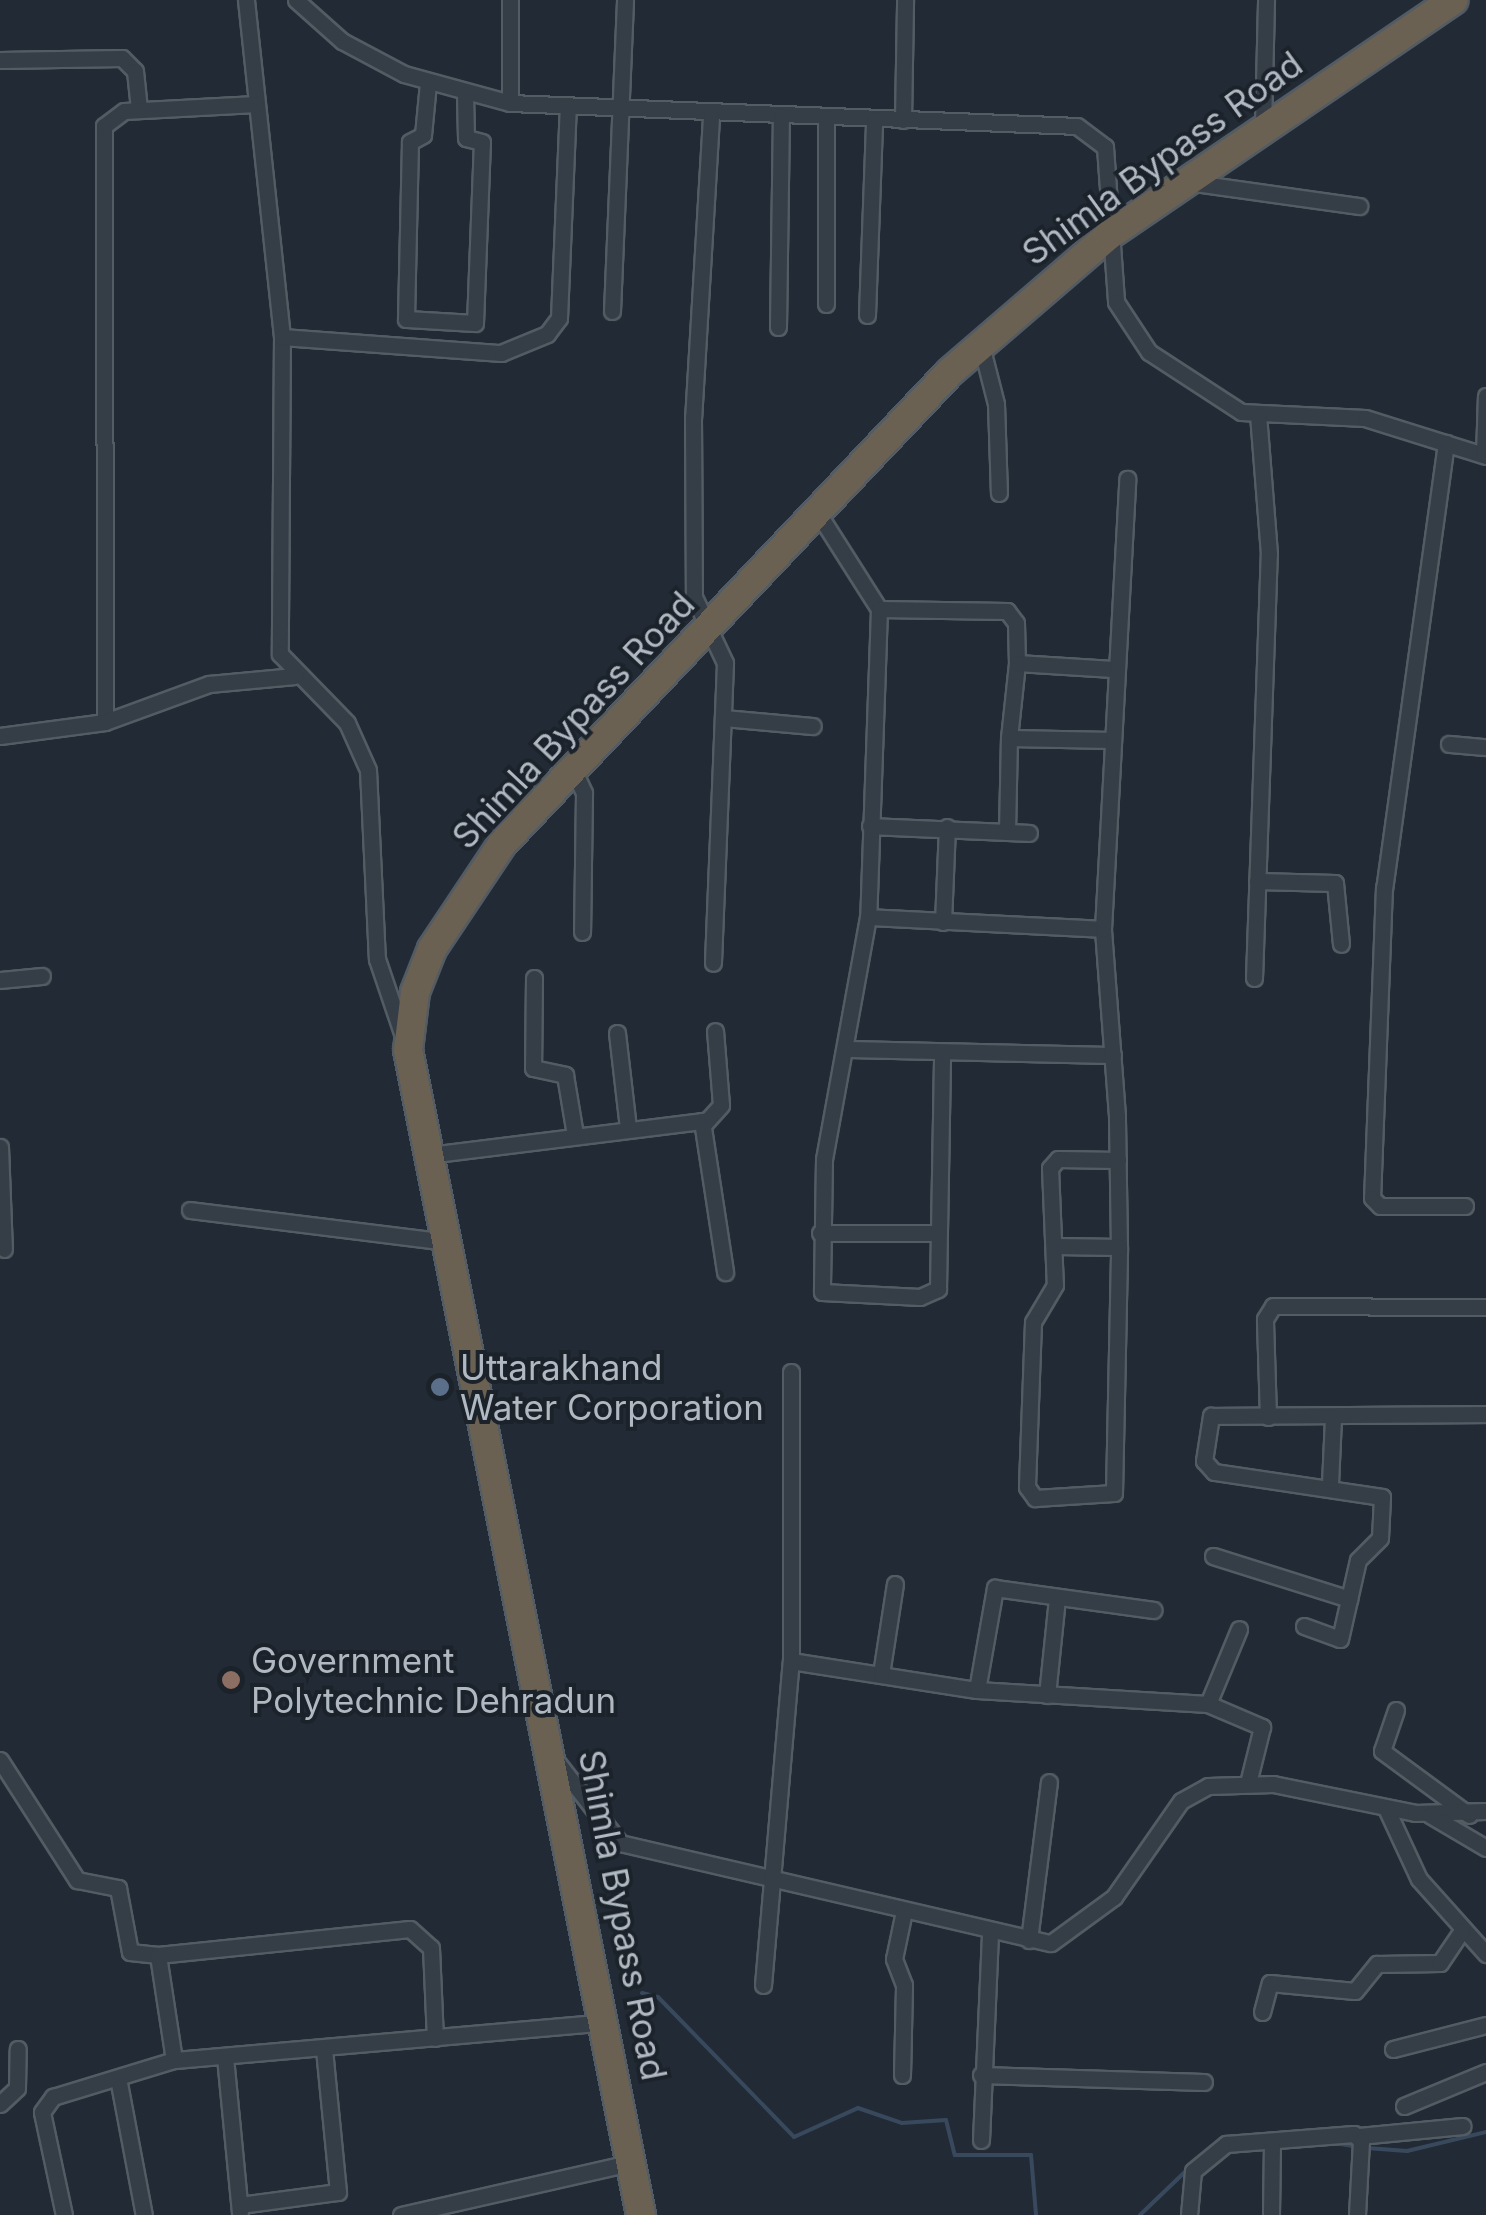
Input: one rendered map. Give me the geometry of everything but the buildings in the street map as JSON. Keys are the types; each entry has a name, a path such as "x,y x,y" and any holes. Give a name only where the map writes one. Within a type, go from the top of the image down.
{"highway":[{"name":"Shimla Bypass Road","path":"641,2215 556,1760 408,1050 432,949 502,844 981,345 1108,236 1263,125 1453,0"}],"street":[{"path":"246,0 282,336 278,640 295,676 347,724 368,770 378,959 408,1050"},
{"path":"296,0 342,41 428,83 510,103 615,114 1056,123 1093,134 1110,163 1108,236 1116,302 1134,339 1223,403 1258,415 1342,414 1485,455 1486,396"},
{"path":"510,0 510,103"},
{"path":"612,311 615,114 625,0"},
{"path":"903,120 904,0"},
{"path":"1263,125 1266,0"},
{"path":"0,60 122,58 135,72 139,109"},
{"path":"428,83 423,135 410,142 406,319 475,323 482,142 466,138 465,94"},
{"path":"105,722 100,142 107,118 139,109 256,104"},
{"path":"282,336 501,353 547,334 559,318 568,107"},
{"path":"711,116 694,597 713,624 725,652 713,962"},
{"path":"778,326 781,116"},
{"path":"826,118 826,304"},
{"path":"867,315 874,120"},
{"path":"1184,181 1359,206"},
{"path":"981,345 996,404 999,493"},
{"path":"1254,978 1269,554 1258,415"},
{"path":"1446,443 1384,886 1372,1198 1380,1206 1465,1206"},
{"path":"1118,1160 1052,1164 1055,1285 1033,1322 1026,1487 1043,1500 1114,1494 1118,1160 1104,929 1113,669 1127,479"},
{"path":"818,513 879,610 868,916 820,1232 822,1292 920,1297 938,1289 942,1053"},
{"path":"879,610 1007,611 1016,622 1007,832"},
{"path":"1017,663 1113,669"},
{"path":"0,736 105,722 209,684 295,676"},
{"path":"723,718 813,726"},
{"path":"1009,738 1112,740"},
{"path":"1449,744 1486,747"},
{"path":"572,767 584,793 582,932"},
{"path":"870,826 1030,833"},
{"path":"944,922 947,827"},
{"path":"1257,881 1336,883 1340,944"},
{"path":"868,916 1104,929"},
{"path":"0,980 42,976"},
{"path":"534,978 533,1068 566,1075 575,1135"},
{"path":"428,1155 628,1128 705,1123 721,1105 715,1031"},
{"path":"617,1033 628,1128"},
{"path":"846,1048 1113,1055"},
{"path":"705,1123 725,1272"},
{"path":"0,1147 4,1249"},
{"path":"190,1210 448,1242"},
{"path":"820,1232 938,1233"},
{"path":"1056,1246 1119,1247"},
{"path":"1268,1417 1265,1320 1273,1306 1486,1307"},
{"path":"763,1986 792,1662 791,1372"},
{"path":"1304,1626 1338,1641 1348,1599 1385,1510 1377,1492 1209,1469 1211,1416 1486,1414"},
{"path":"1330,1484 1333,1418"},
{"path":"1214,1556 1348,1599"},
{"path":"881,1674 894,1584"},
{"path":"977,1690 989,1592 1153,1610"},
{"path":"1047,1695 1058,1598"},
{"path":"1208,1704 1240,1629"},
{"path":"792,1662 977,1690 1208,1704 1262,1727 1248,1783"},
{"path":"1396,1710 1382,1752 1469,1815"},
{"path":"0,1760 77,1880 118,1888 126,1948 158,1955 418,1930 432,1948 435,2038"},
{"path":"556,1760 620,1843 1029,1940 1077,1932 1196,1791 1248,1783 1429,1814 1469,1815 1486,1811"},
{"path":"1029,1940 1049,1782"},
{"path":"1386,1808 1419,1880 1486,1954"},
{"path":"1429,1814 1486,1848"},
{"path":"902,2076 904,1985 894,1960 904,1911"},
{"path":"981,2140 990,1930"},
{"path":"1262,2012 1270,1983 1355,1991 1377,1964 1440,1963 1462,1930"},
{"path":"158,1955 174,2060"},
{"path":"64,2215 42,2106 118,2078 174,2060 606,2022"},
{"path":"1393,2049 1486,2024"},
{"path":"224,2057 240,2210 338,2192 324,2048"},
{"path":"0,2104 16,2088 18,2049"},
{"path":"1404,2106 1486,2072"},
{"path":"981,2075 1204,2082"},
{"path":"118,2078 144,2215"},
{"path":"1188,2215 1197,2165 1226,2144 1463,2126"},
{"path":"1357,2215 1359,2136"},
{"path":"1271,2215 1272,2140"},
{"path":"401,2215 630,2163"}],"waterway":[{"path":"642,1993 658,1997 794,2137 858,2108 902,2123 946,2120 955,2155 1031,2155 1036,2215"},
{"path":"1367,2148 1407,2151 1486,2132"},
{"path":"1230,2137 1295,2133"},
{"path":"1328,2142 1358,2147"},
{"path":"1140,2215 1187,2170"}],"place":[{"name":"Uttarakhand Water Corporation","path":"440,1387"},
{"name":"Government Polytechnic Dehradun","path":"231,1680"}]}
